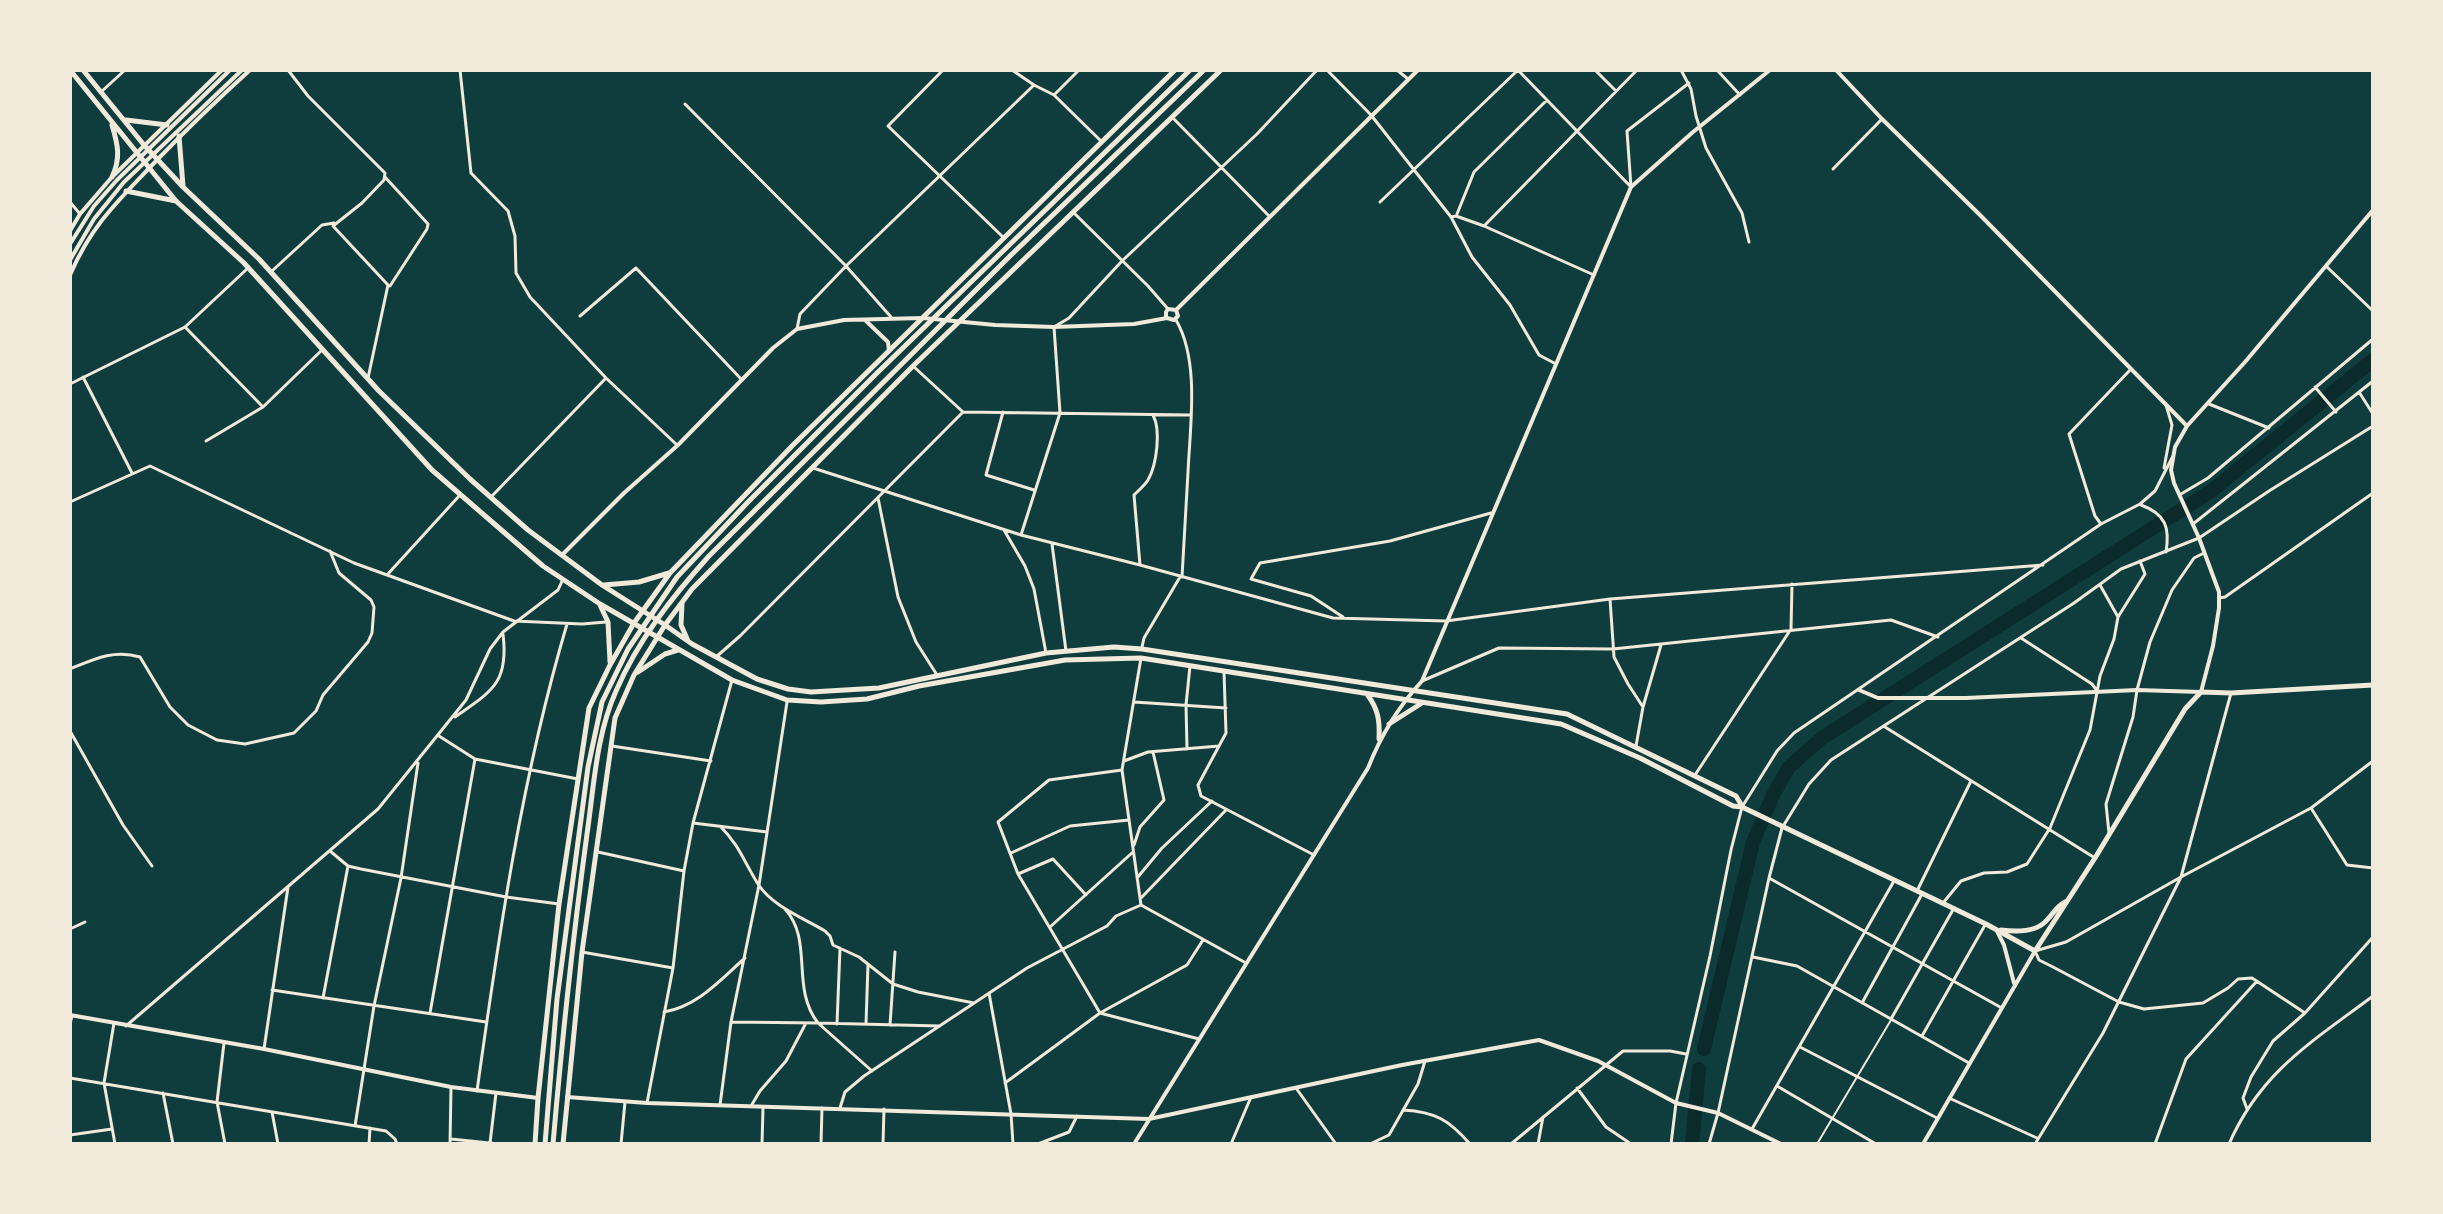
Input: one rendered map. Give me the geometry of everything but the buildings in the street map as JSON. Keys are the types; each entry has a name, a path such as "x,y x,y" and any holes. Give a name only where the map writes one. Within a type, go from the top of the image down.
{"main road":[{"path":"83,70 183,187 272,272 368,378 490,498 602,585 688,642 757,679 788,689 811,692 879,688 1046,653 1114,647 1567,714 1736,796 1749,812 1954,908 2035,951 2110,835 2185,709 2201,692 2373,685"},
{"path":"535,1144 559,904 589,708 634,623 670,573 793,445 1175,70"},
{"path":"549,1143 557,999 591,753 602,702 628,649 677,577 748,502 1190,70"},
{"path":"549,1143 576,914 602,732 616,691 642,643 674,595 709,556 1010,256 1204,70"},
{"path":"563,1144 582,952 615,718 634,675 657,637 692,589 913,366 1221,70"},
{"path":"71,73 176,201 248,268 432,470 543,566 600,604 732,680 787,700 821,702 867,699 919,686 1065,660 1141,658 1570,727 1640,758 1733,806 1742,807"},
{"path":"125,120 167,125"},
{"path":"110,121 119,157 112,177"},
{"path":"179,136 183,187"},
{"path":"126,191 176,201"},
{"path":"602,585 639,582 670,573"},
{"path":"683,601 681,625 688,642"},
{"path":"600,604 608,622 610,665"},
{"path":"634,675 665,654 678,650"},
{"path":"1366,693 1376,707 1380,720 1379,739"},
{"path":"1389,724 1425,702"},
{"path":"1996,929 2022,931 2037,927 2047,921 2056,907 2067,901"}],"street":[{"path":"101,92 125,70"},
{"path":"70,231 80,214 112,177 222,70"},
{"path":"70,244 111,186 230,70"},
{"path":"70,260 94,219 124,182 242,70"},
{"path":"70,275 98,223 126,191 250,70"},
{"path":"288,70 308,96 385,173 385,177 428,224 388,289 368,378"},
{"path":"460,70 471,173 508,211 515,236 516,273 530,297 606,378 678,445"},
{"path":"943,70 888,126 1004,238"},
{"path":"1012,70 1054,95 1102,142"},
{"path":"1054,95 1079,70"},
{"path":"1054,327 1069,318 1122,261 1257,134 1317,70"},
{"path":"1327,70 1371,115 1454,216 1472,257 1510,305 1539,355 1556,364"},
{"path":"1397,70 1408,79"},
{"path":"1176,310 1418,70"},
{"path":"1380,202 1518,70 1631,187"},
{"path":"1595,70 1616,91"},
{"path":"1484,226 1637,70"},
{"path":"1681,70 1689,83 1706,148 1742,213 1749,242"},
{"path":"1717,70 1740,95"},
{"path":"1134,1144 1368,768 1379,739 1422,681 1631,187 1770,70"},
{"path":"1836,70 2187,426"},
{"path":"1631,187 1627,131 1689,83"},
{"path":"797,329 800,314 846,266 1034,85"},
{"path":"1454,216 1474,172 1547,100"},
{"path":"685,104 846,266 893,320"},
{"path":"1172,117 1269,216"},
{"path":"1833,169 1882,119"},
{"path":"272,272 322,225 334,223 362,203 385,177"},
{"path":"70,202 80,214"},
{"path":"1859,690 1878,698 2137,690 2201,692 2213,646 2219,598 2199,538 2174,483 2171,470 2175,447 2187,426 2373,210"},
{"path":"1073,212 1168,309 1176,310"},
{"path":"1454,216 1484,226 1594,275"},
{"path":"334,223 334,228 388,285 388,289"},
{"path":"2326,266 2373,311"},
{"path":"70,384 185,327 248,268"},
{"path":"580,316 636,268 742,380"},
{"path":"1167,318 1168,309"},
{"path":"1175,319 1178,316 1176,310"},
{"path":"562,555 678,445 773,348 797,329 844,320 923,318 1054,327 1175,319"},
{"path":"1142,649 1144,638 1181,577 1191,415 1188,353 1182,329 1175,319"},
{"path":"865,320 888,342 889,351"},
{"path":"185,327 263,407"},
{"path":"1021,535 1060,413 1054,327"},
{"path":"2181,495 2208,478 2373,339"},
{"path":"206,441 263,407 322,350"},
{"path":"913,366 963,412 1191,415"},
{"path":"2101,524 2095,516 2069,434 2131,369"},
{"path":"83,377 132,473"},
{"path":"490,498 606,378"},
{"path":"2192,522 2373,381"},
{"path":"2315,387 2336,412"},
{"path":"2359,392 2373,414"},
{"path":"2208,403 2269,428"},
{"path":"2163,474 2172,425 2166,405"},
{"path":"716,657 963,412"},
{"path":"1003,412 986,475 1035,491"},
{"path":"1140,565 1134,495 1148,480 1152,465 1158,438 1153,415"},
{"path":"1709,1144 1780,827 1819,772 1831,760 2021,638 2121,569 2199,538 2373,426"},
{"path":"1671,1144 1687,1054 1742,807 1777,751 1794,733 2101,524 2140,504 2155,491 2173,456"},
{"path":"70,502 150,466 330,551 514,621 608,622"},
{"path":"813,468 1052,544 1333,618 1446,621 1610,599 2043,565"},
{"path":"2219,598 2225,597 2373,493"},
{"path":"387,575 460,495"},
{"path":"878,498 898,597 916,642 939,677"},
{"path":"2140,504 2152,510 2165,523 2168,530 2166,552"},
{"path":"1344,618 1311,596 1251,579 1260,563 1390,541 1491,513"},
{"path":"1004,530 1025,566 1034,589 1046,653"},
{"path":"1052,544 1066,651"},
{"path":"70,669 109,654 130,654 140,657 170,707 188,725 217,740 245,744 294,733 316,711 323,695 368,642 372,633 374,607 371,600 339,573 330,551"},
{"path":"2110,835 2106,804 2133,717 2150,642 2172,590 2194,558 2204,553"},
{"path":"1943,903 1961,881 1984,873 2007,872 2027,864 2050,828 2090,730 2118,617 2145,574 2140,561"},
{"path":"126,1026 378,809 452,719 474,686 490,649 503,632 558,590 563,579"},
{"path":"1694,777 1791,629 1792,584"},
{"path":"2100,585 2118,617"},
{"path":"1610,599 1614,657 1643,707"},
{"path":"1422,681 1499,648 1613,649 1891,620 1938,637"},
{"path":"477,1091 529,769 567,623"},
{"path":"452,719 488,694 501,677 505,650 503,632"},
{"path":"2021,638 2092,684 2098,692"},
{"path":"1636,746 1643,707 1662,644"},
{"path":"1141,658 1122,770 1141,905"},
{"path":"1187,749 1186,705 1190,666"},
{"path":"1224,672 1226,733 1198,785 1201,796 1314,855"},
{"path":"647,1103 673,968 693,823 732,680"},
{"path":"2035,1144 2103,1033 2181,877 2231,693"},
{"path":"720,1105 731,1022 759,885 787,700"},
{"path":"1134,702 1226,708"},
{"path":"1885,727 2095,858"},
{"path":"70,731 123,825 152,866"},
{"path":"439,736 475,759 578,779"},
{"path":"611,746 711,761"},
{"path":"1123,761 1153,752 1219,746"},
{"path":"1050,927 1133,850 1140,827 1164,800 1153,752"},
{"path":"430,1013 475,759"},
{"path":"355,1126 374,1006 401,878 418,761"},
{"path":"1923,1144 2035,951 2066,942 2311,808 2373,761"},
{"path":"1122,770 1049,780 998,822 1018,874 1100,1013 1199,1039"},
{"path":"1862,1003 1894,948 1971,781"},
{"path":"1137,878 1162,848 1212,801"},
{"path":"2311,808 2347,865 2373,868"},
{"path":"1140,899 1227,809"},
{"path":"1010,853 1070,826 1129,820"},
{"path":"693,823 767,832"},
{"path":"720,826 737,845 759,885 789,914 801,950 805,1003 818,1023 872,1071"},
{"path":"330,851 348,866 506,897 559,904"},
{"path":"595,852 684,871"},
{"path":"1018,874 1053,859 1086,895"},
{"path":"323,998 348,866"},
{"path":"1769,878 2000,1007"},
{"path":"1752,1129 1894,881"},
{"path":"264,1049 288,886"},
{"path":"1141,905 1246,963"},
{"path":"840,1108 845,1092 872,1071 1027,968 1107,926 1116,916 1141,905"},
{"path":"782,907 825,931 833,945 868,963 893,984 974,1003"},
{"path":"1891,1019 1954,908"},
{"path":"70,929 85,922"},
{"path":"1922,1036 1986,924"},
{"path":"1996,929 2004,945 2014,984"},
{"path":"2247,1109 2243,1098 2251,1077 2273,1041 2305,1013 2373,937"},
{"path":"1005,1083 1100,1013 1187,965 1203,940"},
{"path":"837,1024 840,948"},
{"path":"2035,951 2039,960 2119,1002 2144,1009 2203,1003 2238,979 2252,978 2305,1013"},
{"path":"582,952 673,968"},
{"path":"890,1025 895,952"},
{"path":"1753,957 1797,966 1969,1063"},
{"path":"664,1012 704,995 745,958"},
{"path":"866,1024 868,963"},
{"path":"2155,1144 2186,1059 2257,981"},
{"path":"272,990 486,1022"},
{"path":"989,993 1011,1114 1013,1144"},
{"path":"2229,1144 2263,1085 2293,1057 2373,996"},
{"path":"70,1024 71,1015 264,1049 451,1087 538,1098"},
{"path":"731,1022 940,1026"},
{"path":"114,1023 104,1083 115,1144"},
{"path":"751,1106 795,1048 806,1023"},
{"path":"567,1097 647,1103 1149,1119 1539,1040 1605,1064 1678,1103 1715,1112 1781,1144"},
{"path":"224,1043 217,1102 225,1144"},
{"path":"1800,1047 1937,1118"},
{"path":"1511,1144 1623,1051 1687,1054"},
{"path":"1370,1144 1389,1135 1418,1084 1425,1061"},
{"path":"70,1078 386,1131 397,1144"},
{"path":"1777,1086 1876,1144"},
{"path":"451,1087 450,1142 499,1144"},
{"path":"1296,1088 1336,1144"},
{"path":"1577,1088 1606,1127 1631,1144"},
{"path":"163,1093 173,1144"},
{"path":"490,1143 496,1093"},
{"path":"1231,1144 1251,1097"},
{"path":"1949,1098 2037,1138"},
{"path":"621,1144 625,1102"},
{"path":"762,1144 763,1106"},
{"path":"821,1144 822,1108"},
{"path":"883,1144 884,1109"},
{"path":"1403,1110 1426,1111 1453,1125 1470,1144"},
{"path":"272,1112 278,1144"},
{"path":"1038,1144 1069,1132 1077,1116"},
{"path":"1538,1144 1543,1117"},
{"path":"369,1144 370,1128"},
{"path":"70,1135 112,1129"}],"lane":[{"path":"1817,1144 1891,1019"}],"waterway":[{"path":"1704,1049 1753,842 1789,767 1822,738 2211,491 2373,360"},
{"path":"1692,1144 1699,1069"}]}
